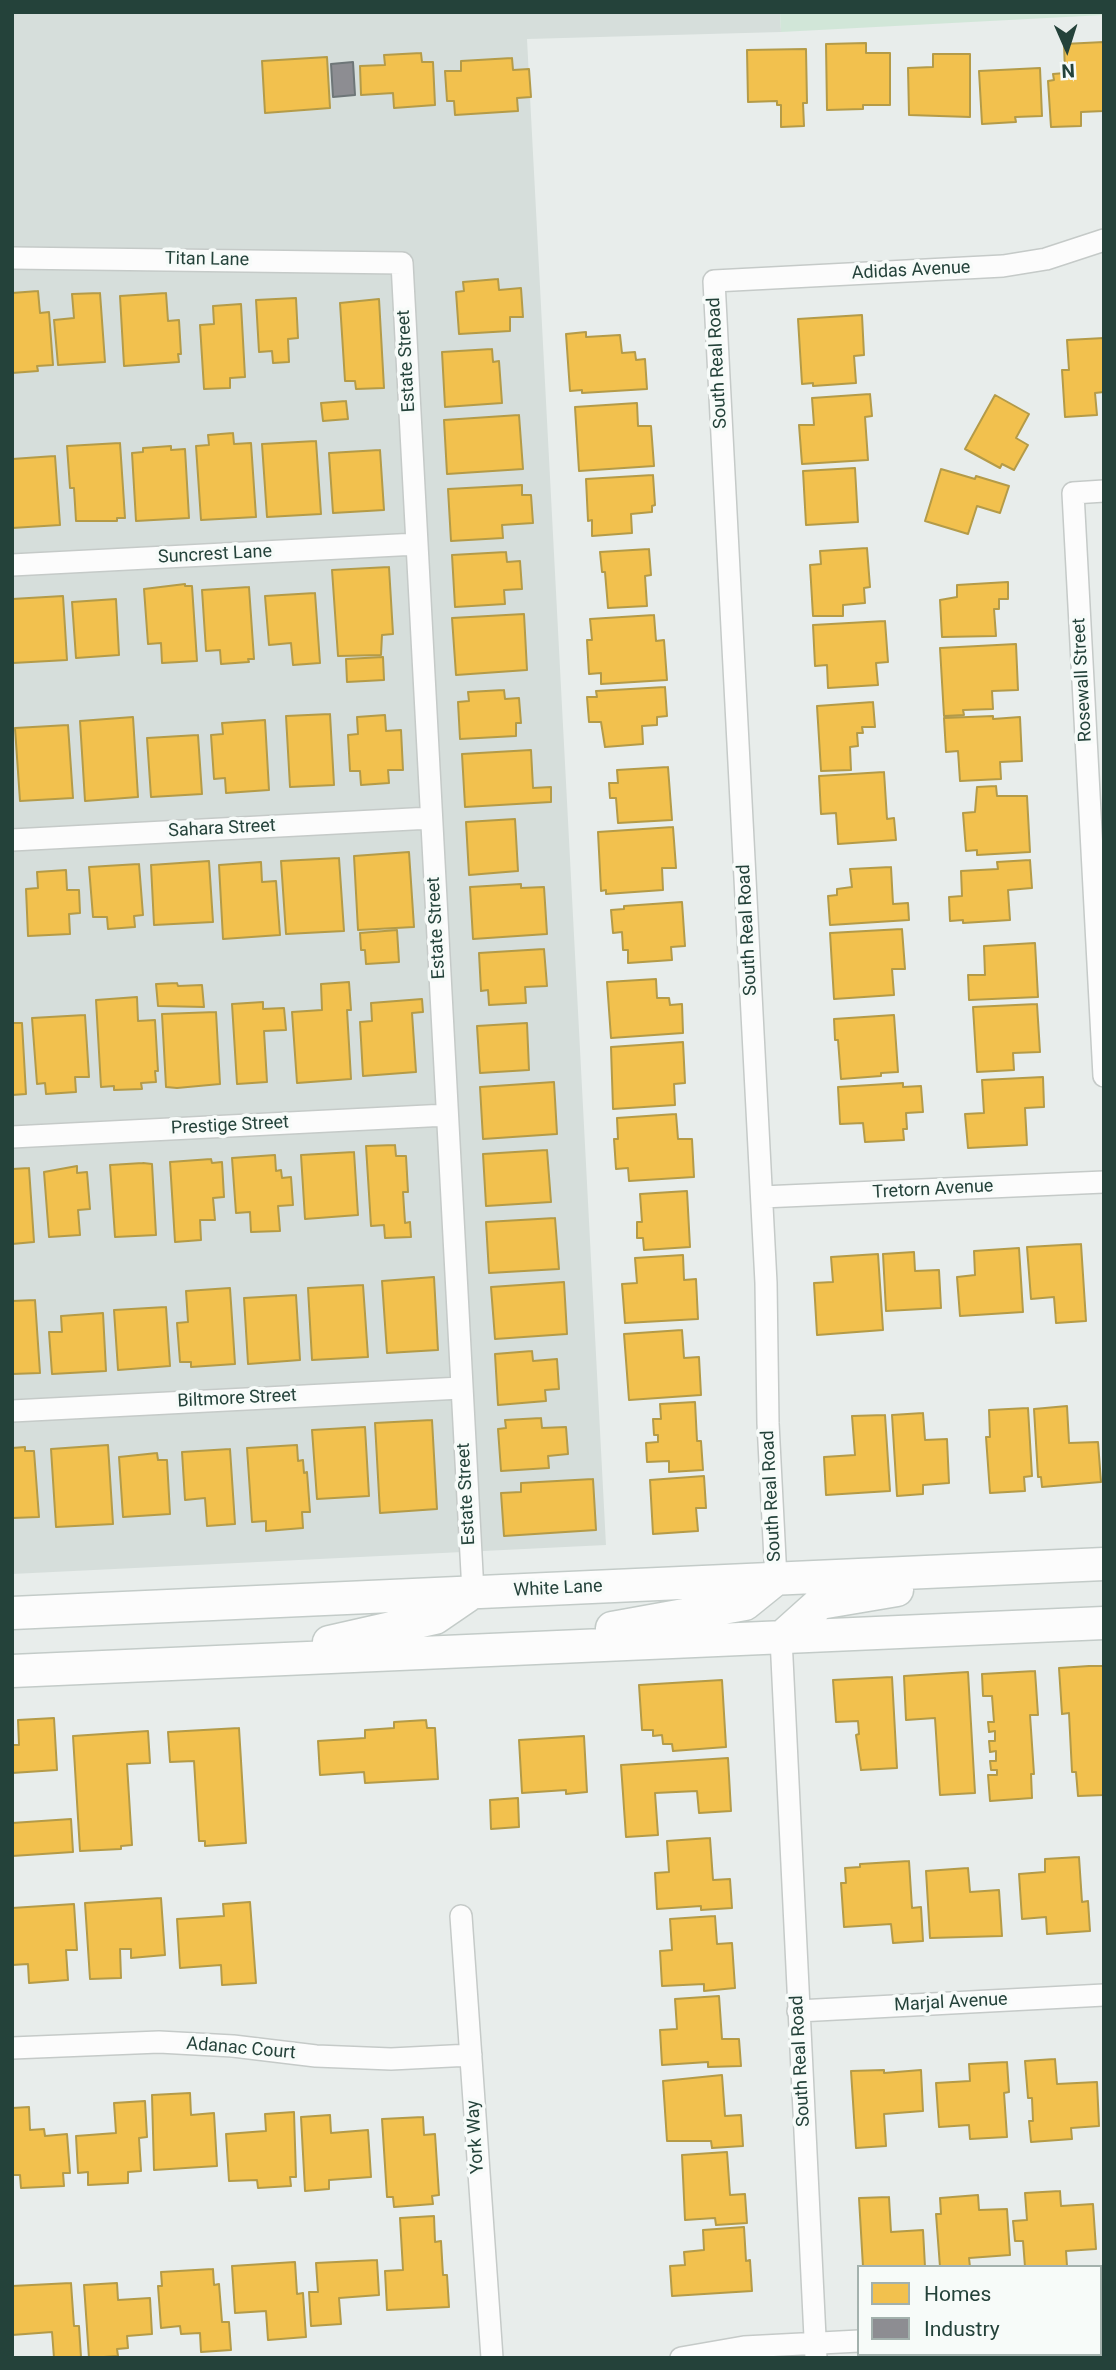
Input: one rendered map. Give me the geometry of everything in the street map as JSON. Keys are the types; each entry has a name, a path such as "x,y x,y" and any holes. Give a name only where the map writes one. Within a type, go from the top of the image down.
{"main road":[{"name":"White Lane","path":"12,1614 1104,1564"},
{"path":"781,1638 820,1603 1029,1567"},
{"path":"501,1649 745,1604 776,1579"},
{"path":"253,1660 435,1618 473,1592"},
{"path":"12,1671 1104,1623"}],"street":[{"name":"Adidas Avenue","path":"714,281 1003,266 1046,259 1104,240"},
{"name":"Titan Lane","path":"12,258 402,263"},
{"name":"Estate Street","path":"402,263 473,1592"},
{"name":"South Real Road","path":"714,281 762,1197 768,1423 776,1579"},
{"name":"Rosewall Street","path":"1104,491 1073,493 1104,1076"},
{"name":"Suncrest Lane","path":"12,565 417,544"},
{"name":"Sahara Street","path":"12,839 431,818"},
{"name":"Prestige Street","path":"12,1138 447,1115"},
{"name":"Tretorn Avenue","path":"762,1197 1104,1182"},
{"name":"Biltmore Street","path":"12,1411 461,1388"},
{"name":"South Real Road","path":"781,1638 816,2351"},
{"name":"York Way","path":"461,1916 492,2358"},
{"name":"Marjal Avenue","path":"798,2011 1104,1995"},
{"name":"Adanac Court","path":"12,2048 159,2042 391,2059 471,2055"},
{"path":"681,2358 744,2347 816,2351 857,2342"}],"shaded area":[{"path":"12,12 780,12 781,32 527,39 606,1545 12,1574"}],"green space":[{"path":"780,12 1104,12 1104,15 781,32"}],"building: Homes":[{"path":"1104,42 1104,111 1081,112 1081,126 1051,127 1048,81 1054,80 1053,74 1065,73 1064,44"},
{"path":"866,43 866,53 890,53 890,105 863,105 863,109 827,110 826,44"},
{"path":"806,49 807,103 803,103 804,126 781,127 781,105 777,105 777,101 748,102 747,50"},
{"path":"421,53 422,62 433,62 435,105 394,108 393,93 361,95 360,66 385,65 384,55"},
{"path":"933,54 970,54 970,117 909,115 908,68 933,67"},
{"path":"327,57 330,108 265,113 262,61"},
{"path":"512,58 513,70 529,69 531,97 517,98 518,111 455,115 454,101 447,101 445,71 461,71 461,61"},
{"path":"1040,68 1042,116 1015,117 1016,122 982,124 979,71"},
{"path":"498,279 499,290 521,288 523,317 510,317 510,331 459,334 456,292 464,291 463,282"},
{"path":"38,291 40,313 49,312 53,365 37,366 38,371 12,373 12,293"},
{"path":"100,293 105,362 58,365 54,320 74,318 72,294"},
{"path":"166,293 168,321 179,320 179,362 124,366 120,296"},
{"path":"296,298 298,338 288,339 289,362 273,363 272,351 259,352 256,300"},
{"path":"379,299 384,388 356,389 355,381 345,381 340,303"},
{"path":"241,304 245,377 230,378 230,388 204,389 200,325 214,324 213,306"},
{"path":"862,315 864,355 854,356 856,383 813,386 813,383 802,384 798,319"},
{"path":"586,332 586,337 620,335 622,353 635,352 636,360 645,359 647,389 582,393 582,390 570,391 566,334"},
{"path":"1104,338 1104,392 1095,393 1097,415 1065,417 1062,370 1069,370 1067,340"},
{"path":"492,349 493,362 499,361 502,403 445,407 442,352"},
{"path":"870,394 872,416 865,417 868,460 802,464 799,425 814,425 812,398"},
{"path":"995,395 1029,414 1016,438 1028,445 1014,470 1002,464 1000,468 965,449"},
{"path":"346,401 348,419 323,421 321,403"},
{"path":"637,403 638,426 651,426 654,466 579,471 575,407"},
{"path":"519,415 523,469 447,474 444,420"},
{"path":"233,433 234,444 251,443 256,517 201,520 196,446 209,445 208,435"},
{"path":"316,441 321,514 267,517 262,444"},
{"path":"120,443 125,518 117,518 117,521 76,521 67,446"},
{"path":"171,446 171,450 185,449 189,518 136,521 132,453 143,452 143,448"},
{"path":"380,450 384,510 333,513 329,453"},
{"path":"55,456 60,525 12,528 12,459"},
{"path":"855,468 858,522 806,525 803,471"},
{"path":"941,469 1009,486 1000,513 977,506 968,534 925,521"},
{"path":"653,475 655,505 652,506 652,512 631,514 632,533 592,536 592,520 588,521 586,479"},
{"path":"522,485 522,495 531,495 533,523 502,525 503,538 451,541 448,489"},
{"path":"867,548 870,587 864,588 865,603 843,605 843,616 813,616 810,565 821,564 820,551"},
{"path":"649,549 651,575 645,576 647,606 608,608 605,572 602,572 600,552"},
{"path":"506,552 507,562 520,561 522,589 504,590 505,604 455,607 452,555"},
{"path":"389,567 393,634 382,635 381,655 338,656 332,570"},
{"path":"1008,582 1008,599 999,599 999,609 994,609 996,636 942,637 940,600 957,597 957,585"},
{"path":"185,584 192,586 197,661 162,663 161,643 148,644 144,589"},
{"path":"249,587 254,659 248,659 249,662 221,664 220,650 206,651 202,590"},
{"path":"315,593 320,663 293,665 291,643 269,645 265,596"},
{"path":"63,596 67,660 13,663 12,599"},
{"path":"116,599 119,655 76,658 72,602"},
{"path":"524,614 527,670 456,675 452,618"},
{"path":"654,615 656,641 664,640 667,680 601,684 601,673 589,674 587,640 592,640 590,619"},
{"path":"885,621 888,662 876,663 878,685 828,688 827,665 815,666 813,625"},
{"path":"1016,644 1018,690 992,691 993,709 963,710 964,715 944,716 940,648"},
{"path":"383,657 384,680 347,682 346,659"},
{"path":"665,687 667,716 657,717 657,725 642,726 643,744 605,747 601,722 589,722 587,697 597,697 596,691"},
{"path":"504,690 505,699 519,698 521,723 516,723 516,736 460,739 458,702 469,701 468,692"},
{"path":"873,702 875,727 862,727 863,733 857,733 858,746 850,747 851,770 821,771 817,706"},
{"path":"330,714 334,785 290,787 286,716"},
{"path":"385,715 386,731 401,730 403,770 388,770 389,783 361,785 360,771 350,771 348,735 358,734 357,717"},
{"path":"993,716 993,719 1020,717 1022,761 1000,762 1001,779 960,781 958,751 946,752 944,718"},
{"path":"133,717 138,797 85,801 80,721"},
{"path":"265,720 269,790 226,793 225,778 214,779 211,735 223,734 222,723"},
{"path":"68,725 73,798 20,801 15,728"},
{"path":"198,735 202,794 151,797 147,738"},
{"path":"531,750 533,788 551,787 551,802 465,807 462,754"},
{"path":"668,767 672,820 618,823 616,798 610,798 609,783 618,783 617,770"},
{"path":"884,772 887,819 894,818 896,840 838,844 836,813 821,814 819,776"},
{"path":"996,786 997,796 1027,796 1030,852 977,855 977,850 966,851 963,813 975,812 977,787"},
{"path":"515,819 518,871 469,875 466,822"},
{"path":"673,827 676,868 662,868 663,890 606,894 606,890 601,891 598,832"},
{"path":"409,852 414,927 358,930 354,856"},
{"path":"339,858 344,931 286,934 281,861"},
{"path":"1030,860 1032,888 1008,890 1010,920 963,923 963,920 950,921 949,897 962,896 961,871 998,869 997,862"},
{"path":"209,861 213,922 154,925 151,865"},
{"path":"261,862 262,882 276,881 280,935 223,939 219,865"},
{"path":"139,864 143,915 134,916 135,927 108,929 107,917 93,917 89,867"},
{"path":"891,867 893,904 908,903 909,920 830,925 828,896 837,895 837,889 852,887 850,869"},
{"path":"66,870 67,890 79,890 80,913 69,914 70,934 28,936 26,889 38,888 37,872"},
{"path":"521,884 521,888 544,887 547,934 473,939 470,887"},
{"path":"682,902 685,946 671,947 672,960 628,963 628,950 623,950 622,932 613,933 611,910 624,909 624,906"},
{"path":"902,929 905,969 892,969 894,995 834,999 830,933"},
{"path":"397,930 399,962 366,964 365,950 361,950 360,933"},
{"path":"1035,943 1038,997 969,1000 968,975 985,975 984,946"},
{"path":"544,949 547,986 525,987 526,1003 489,1005 488,990 481,991 479,953"},
{"path":"656,979 657,998 669,998 670,1005 682,1004 683,1033 611,1038 607,982"},
{"path":"349,982 351,1010 347,1010 351,1079 297,1083 292,1012 322,1010 321,984"},
{"path":"177,983 178,986 202,985 204,1007 158,1006 156,984"},
{"path":"137,997 138,1021 155,1020 158,1071 155,1071 156,1082 141,1083 142,1089 114,1090 114,1086 101,1087 96,1000"},
{"path":"422,999 423,1012 412,1013 416,1072 363,1076 360,1022 372,1021 371,1003"},
{"path":"263,1002 263,1009 284,1008 286,1030 264,1031 267,1082 237,1084 232,1004"},
{"path":"1037,1004 1040,1052 1013,1053 1014,1070 977,1072 973,1007"},
{"path":"216,1012 220,1084 166,1087 162,1014"},
{"path":"85,1015 89,1077 75,1077 76,1092 46,1094 45,1083 37,1084 32,1018"},
{"path":"894,1015 898,1072 841,1079 834,1019"},
{"path":"12,1023 22,1023 26,1094 12,1095"},
{"path":"527,1023 529,1070 480,1073 477,1026"},
{"path":"683,1042 685,1083 674,1084 675,1105 613,1109 611,1047"},
{"path":"1043,1077 1044,1107 1025,1108 1027,1145 968,1148 965,1114 984,1113 982,1080"},
{"path":"554,1082 557,1134 483,1139 480,1087"},
{"path":"903,1083 903,1087 921,1086 923,1112 906,1113 907,1129 903,1129 904,1140 865,1142 863,1123 840,1124 838,1087"},
{"path":"676,1114 678,1139 692,1139 694,1177 629,1181 628,1168 616,1169 614,1139 618,1139 617,1118"},
{"path":"395,1145 396,1156 406,1156 408,1192 403,1192 405,1223 410,1222 411,1237 385,1238 384,1225 371,1226 366,1146"},
{"path":"547,1150 551,1202 486,1206 483,1154"},
{"path":"354,1152 358,1215 305,1219 301,1155"},
{"path":"275,1155 276,1171 281,1170 282,1178 291,1177 293,1205 278,1206 280,1231 251,1232 250,1212 236,1213 232,1158"},
{"path":"211,1159 212,1163 222,1162 224,1197 213,1198 215,1220 200,1220 201,1240 175,1242 170,1162"},
{"path":"152,1164 156,1235 115,1237 110,1165"},
{"path":"77,1166 77,1173 87,1172 90,1209 78,1210 80,1235 49,1237 44,1172"},
{"path":"29,1168 34,1242 12,1244 12,1169"},
{"path":"687,1191 690,1247 644,1250 643,1238 637,1238 637,1222 642,1222 640,1194"},
{"path":"555,1218 559,1269 489,1273 486,1222"},
{"path":"1081,1244 1086,1321 1056,1323 1054,1297 1031,1299 1027,1247"},
{"path":"1019,1248 1023,1312 960,1316 957,1277 975,1275 974,1251"},
{"path":"914,1252 915,1271 939,1270 941,1308 886,1311 883,1254"},
{"path":"878,1254 883,1330 817,1335 814,1283 833,1282 831,1257"},
{"path":"683,1255 684,1280 696,1279 698,1319 625,1323 622,1284 637,1283 635,1258"},
{"path":"434,1277 438,1350 387,1353 382,1281"},
{"path":"564,1282 567,1334 495,1339 491,1287"},
{"path":"363,1285 368,1357 312,1360 308,1288"},
{"path":"230,1288 235,1364 191,1367 191,1362 180,1362 177,1323 188,1322 186,1291"},
{"path":"296,1295 300,1360 248,1364 244,1298"},
{"path":"35,1300 40,1373 12,1374 12,1301"},
{"path":"166,1307 170,1366 118,1370 114,1310"},
{"path":"103,1313 106,1371 52,1374 49,1332 62,1332 61,1316"},
{"path":"682,1330 684,1358 699,1357 701,1395 629,1400 624,1334"},
{"path":"532,1351 533,1361 557,1359 559,1389 545,1390 546,1401 498,1405 495,1354"},
{"path":"695,1402 697,1441 701,1441 703,1470 669,1472 669,1461 647,1462 646,1443 658,1442 658,1435 654,1435 653,1419 661,1419 660,1404"},
{"path":"1067,1406 1069,1443 1098,1442 1101,1482 1042,1487 1041,1477 1038,1477 1034,1409"},
{"path":"1028,1408 1032,1476 1024,1477 1025,1491 990,1493 986,1437 990,1437 989,1410"},
{"path":"923,1413 925,1440 947,1439 949,1483 923,1485 923,1494 897,1496 892,1415"},
{"path":"885,1415 890,1491 826,1495 824,1457 855,1455 852,1416"},
{"path":"541,1418 542,1428 566,1427 568,1454 548,1456 549,1468 501,1471 498,1429 506,1428 505,1420"},
{"path":"432,1420 437,1509 380,1513 375,1423"},
{"path":"365,1427 369,1496 317,1499 312,1430"},
{"path":"108,1445 113,1524 56,1527 51,1449"},
{"path":"297,1445 298,1461 303,1460 304,1473 307,1472 310,1512 302,1512 303,1528 266,1531 266,1521 252,1522 247,1448"},
{"path":"25,1447 25,1451 34,1451 39,1517 12,1518 12,1448"},
{"path":"230,1449 235,1524 207,1526 205,1498 185,1500 182,1452"},
{"path":"157,1453 158,1460 167,1460 170,1514 123,1517 119,1457"},
{"path":"704,1476 706,1508 696,1508 698,1531 653,1534 650,1480"},
{"path":"593,1479 596,1530 504,1536 501,1493 521,1492 521,1483"},
{"path":"1104,1666 1104,1795 1078,1796 1076,1772 1072,1772 1069,1713 1062,1714 1059,1668"},
{"path":"1035,1671 1038,1715 1030,1715 1034,1774 1031,1774 1032,1798 990,1801 988,1775 997,1775 997,1770 991,1770 990,1761 996,1761 996,1751 990,1752 989,1741 995,1741 995,1731 989,1732 988,1722 994,1722 992,1696 983,1696 982,1674"},
{"path":"968,1672 975,1793 940,1795 935,1718 906,1720 904,1676"},
{"path":"892,1677 897,1768 861,1770 856,1735 859,1734 858,1721 836,1722 833,1680"},
{"path":"722,1680 726,1747 673,1751 672,1744 663,1744 662,1735 653,1736 653,1730 642,1730 639,1685"},
{"path":"54,1718 57,1770 12,1773 12,1745 19,1745 18,1720"},
{"path":"426,1720 427,1728 435,1728 438,1779 365,1783 364,1772 320,1775 318,1741 365,1738 365,1730 394,1728 394,1722"},
{"path":"239,1728 246,1843 205,1846 205,1841 199,1841 194,1761 170,1762 168,1732"},
{"path":"148,1731 150,1763 127,1764 132,1845 121,1846 121,1849 80,1851 73,1736"},
{"path":"584,1736 587,1792 566,1794 566,1790 522,1793 519,1740"},
{"path":"728,1758 731,1811 699,1813 697,1791 655,1793 658,1835 626,1837 621,1765"},
{"path":"518,1798 519,1827 491,1829 490,1800"},
{"path":"71,1819 73,1852 12,1856 12,1823"},
{"path":"710,1838 713,1880 730,1879 732,1908 701,1910 701,1906 657,1909 655,1873 669,1872 667,1841"},
{"path":"1079,1857 1082,1902 1088,1901 1090,1931 1047,1934 1046,1917 1022,1919 1019,1874 1045,1872 1045,1859"},
{"path":"909,1861 912,1908 921,1907 923,1941 893,1943 891,1924 844,1927 841,1883 846,1883 845,1868 860,1867 860,1864"},
{"path":"968,1868 970,1892 999,1890 1002,1936 930,1938 926,1871"},
{"path":"161,1898 165,1955 131,1958 131,1949 120,1949 121,1978 90,1979 85,1903"},
{"path":"250,1902 256,1983 222,1985 221,1965 180,1968 177,1919 224,1916 223,1904"},
{"path":"74,1904 77,1950 66,1950 68,1980 29,1983 28,1964 12,1965 12,1908"},
{"path":"715,1916 717,1944 732,1943 735,1988 704,1991 704,1984 662,1986 660,1951 672,1950 670,1919"},
{"path":"719,1996 722,2039 739,2039 741,2066 708,2067 708,2062 662,2065 660,2030 677,2029 675,1999"},
{"path":"1055,2059 1057,2084 1097,2082 1099,2126 1071,2128 1072,2139 1031,2142 1029,2121 1033,2121 1032,2098 1028,2098 1025,2061"},
{"path":"1007,2062 1009,2092 1004,2093 1007,2137 970,2139 969,2125 939,2127 936,2083 970,2081 969,2064"},
{"path":"884,2070 884,2073 921,2070 923,2111 884,2114 886,2146 856,2148 851,2071"},
{"path":"722,2075 725,2116 741,2115 743,2146 712,2148 711,2141 667,2141 663,2081"},
{"path":"190,2093 191,2115 214,2113 217,2166 154,2170 152,2095"},
{"path":"145,2101 147,2137 139,2138 141,2171 128,2172 128,2183 88,2185 88,2172 78,2173 76,2136 116,2133 114,2103"},
{"path":"29,2107 30,2130 44,2129 45,2136 67,2134 70,2173 63,2173 64,2186 21,2188 20,2175 12,2175 12,2108"},
{"path":"294,2112 296,2177 290,2177 291,2186 258,2188 257,2180 229,2181 226,2134 266,2131 265,2114"},
{"path":"330,2115 331,2133 368,2130 371,2177 329,2180 329,2189 305,2191 301,2117"},
{"path":"423,2117 424,2135 435,2134 439,2195 432,2196 433,2204 394,2207 393,2197 387,2197 382,2119"},
{"path":"727,2152 730,2195 745,2194 747,2223 716,2225 715,2218 685,2220 682,2155"},
{"path":"1060,2191 1061,2206 1093,2204 1096,2249 1066,2251 1067,2265 1025,2265 1023,2241 1015,2241 1013,2221 1027,2220 1025,2193"},
{"path":"978,2195 979,2210 1007,2209 1010,2255 969,2258 970,2265 940,2265 936,2214 941,2214 940,2198"},
{"path":"889,2197 891,2232 923,2230 925,2265 863,2265 859,2198"},
{"path":"434,2216 435,2242 441,2241 443,2275 447,2275 449,2307 387,2310 385,2271 403,2270 400,2218"},
{"path":"744,2227 746,2261 750,2260 752,2291 672,2296 670,2266 685,2265 684,2252 704,2250 703,2230"},
{"path":"377,2260 379,2295 339,2298 341,2324 311,2326 309,2292 318,2292 316,2263"},
{"path":"295,2262 297,2294 303,2293 306,2337 268,2340 266,2311 235,2313 232,2266"},
{"path":"213,2269 214,2285 219,2284 222,2322 229,2322 231,2350 201,2352 200,2333 181,2334 180,2326 161,2328 158,2286 162,2286 161,2272"},
{"path":"71,2283 74,2326 79,2326 81,2357 54,2358 52,2332 12,2335 12,2286"},
{"path":"117,2283 118,2300 150,2298 152,2334 127,2336 128,2348 117,2349 118,2356 89,2358 84,2285"}],"building: Industry":[{"path":"353,62 355,95 333,97 331,64"}]}
